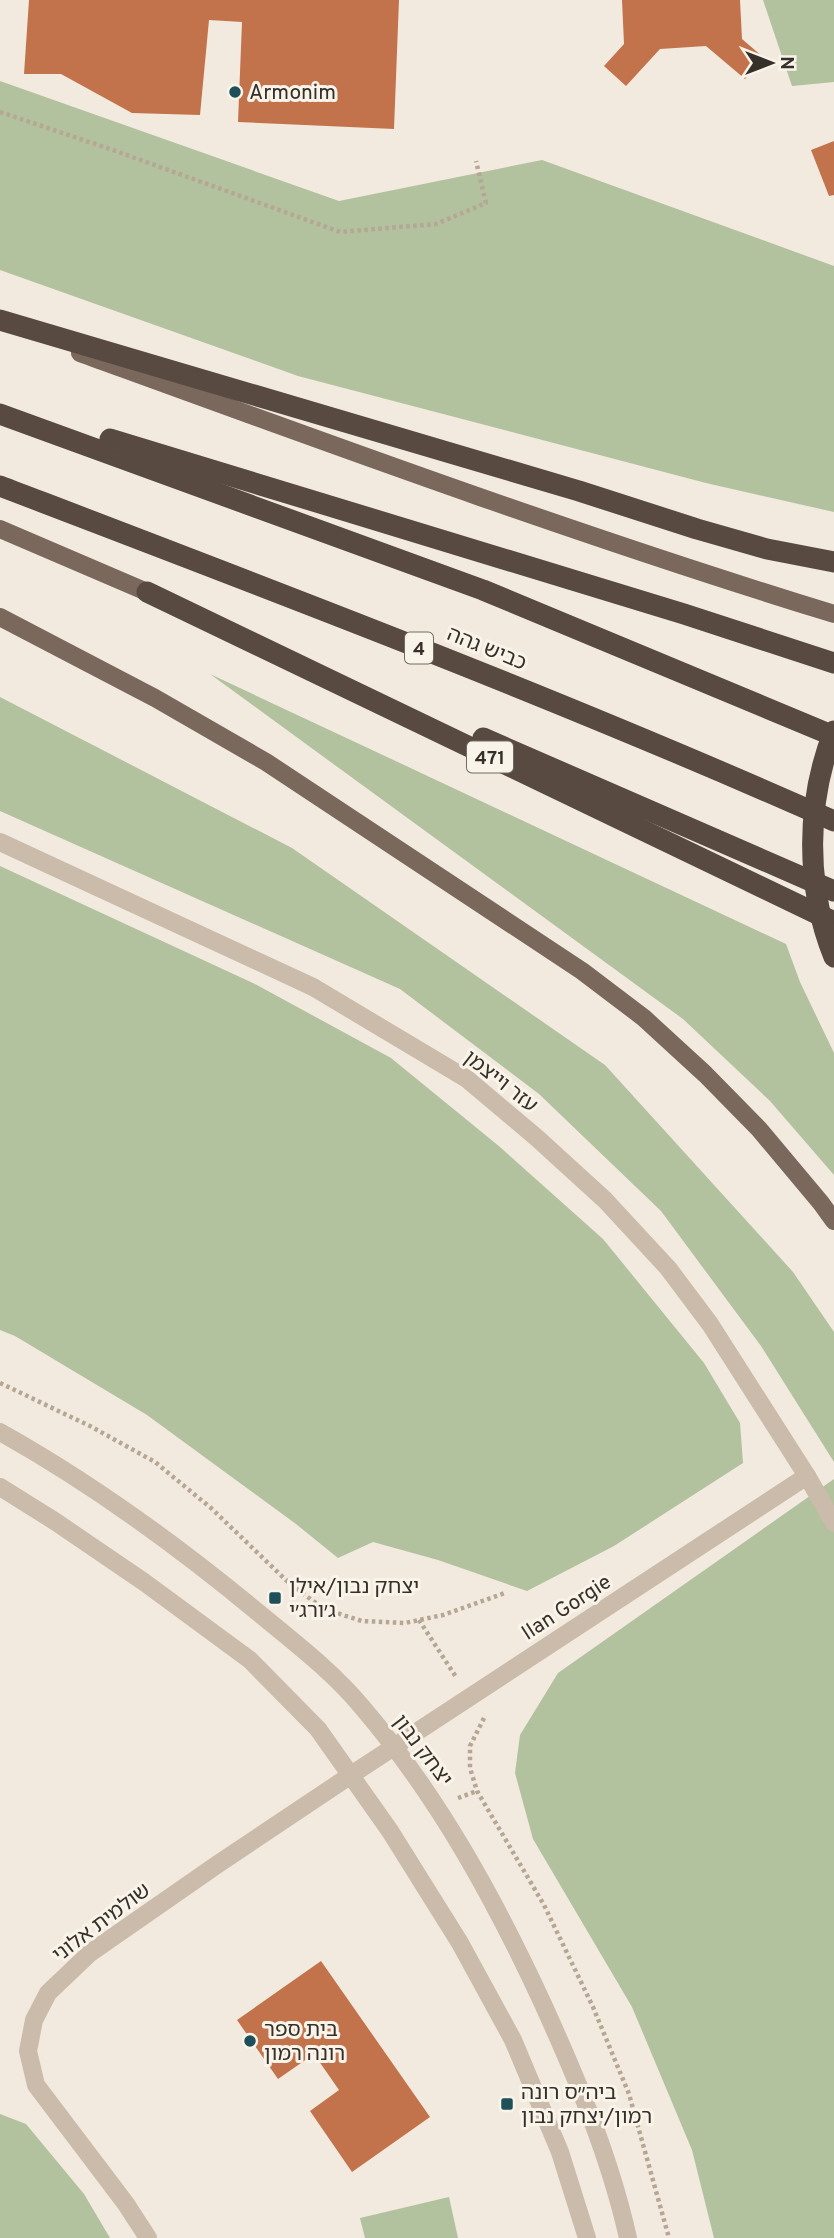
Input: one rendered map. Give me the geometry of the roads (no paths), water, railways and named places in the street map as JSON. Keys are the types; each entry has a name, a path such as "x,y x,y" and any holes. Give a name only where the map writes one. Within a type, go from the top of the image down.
{"highway":[{"path":"0,322 579,491 697,529 767,549 834,562"},
{"path":"0,406 684,614 834,663"},
{"path":"0,414 483,590 834,734 826,752 818,786 813,827 815,886 834,957"},
{"name":"כביש גהה","path":"0,486 514,685 715,768 834,821"},
{"path":"147,592 834,891"},
{"name":"471","path":"147,592 834,922"}],"main road":[{"path":"0,322 415,475 834,614"},
{"path":"0,529 147,592"},
{"path":"0,617 155,698 266,762 582,971 644,1018 705,1074 759,1129 834,1221"}],"street":[{"name":"עזר וייצמן","path":"0,842 313,987 467,1079 605,1200 668,1268 710,1324 834,1523"},
{"name":"יצחק נבון","path":"0,1432 45,1457 126,1510 222,1583 305,1652 360,1705 416,1775 459,1840 520,1955 573,2069 605,2158 628,2238"},
{"name":"Ilan Gorgie","path":"351,1775 807,1476"},
{"path":"0,1487 144,1582 250,1660 318,1729 390,1831 460,1943 513,2040 560,2152 587,2238"},
{"name":"שולמית אלוני","path":"148,2238 126,2204 36,2085 28,2051 34,2020 48,1993 90,1953 351,1775"}],"place":[{"name":"Armonim","path":"235,92"},
{"name":"יצחק נבון/אילן ג׳ורג׳י","path":"275,1598"},
{"name":"בית ספר רונה רמון","path":"250,2041"},
{"name":"ביה״ס רונה רמון/יצחק נבון","path":"507,2104"}]}
